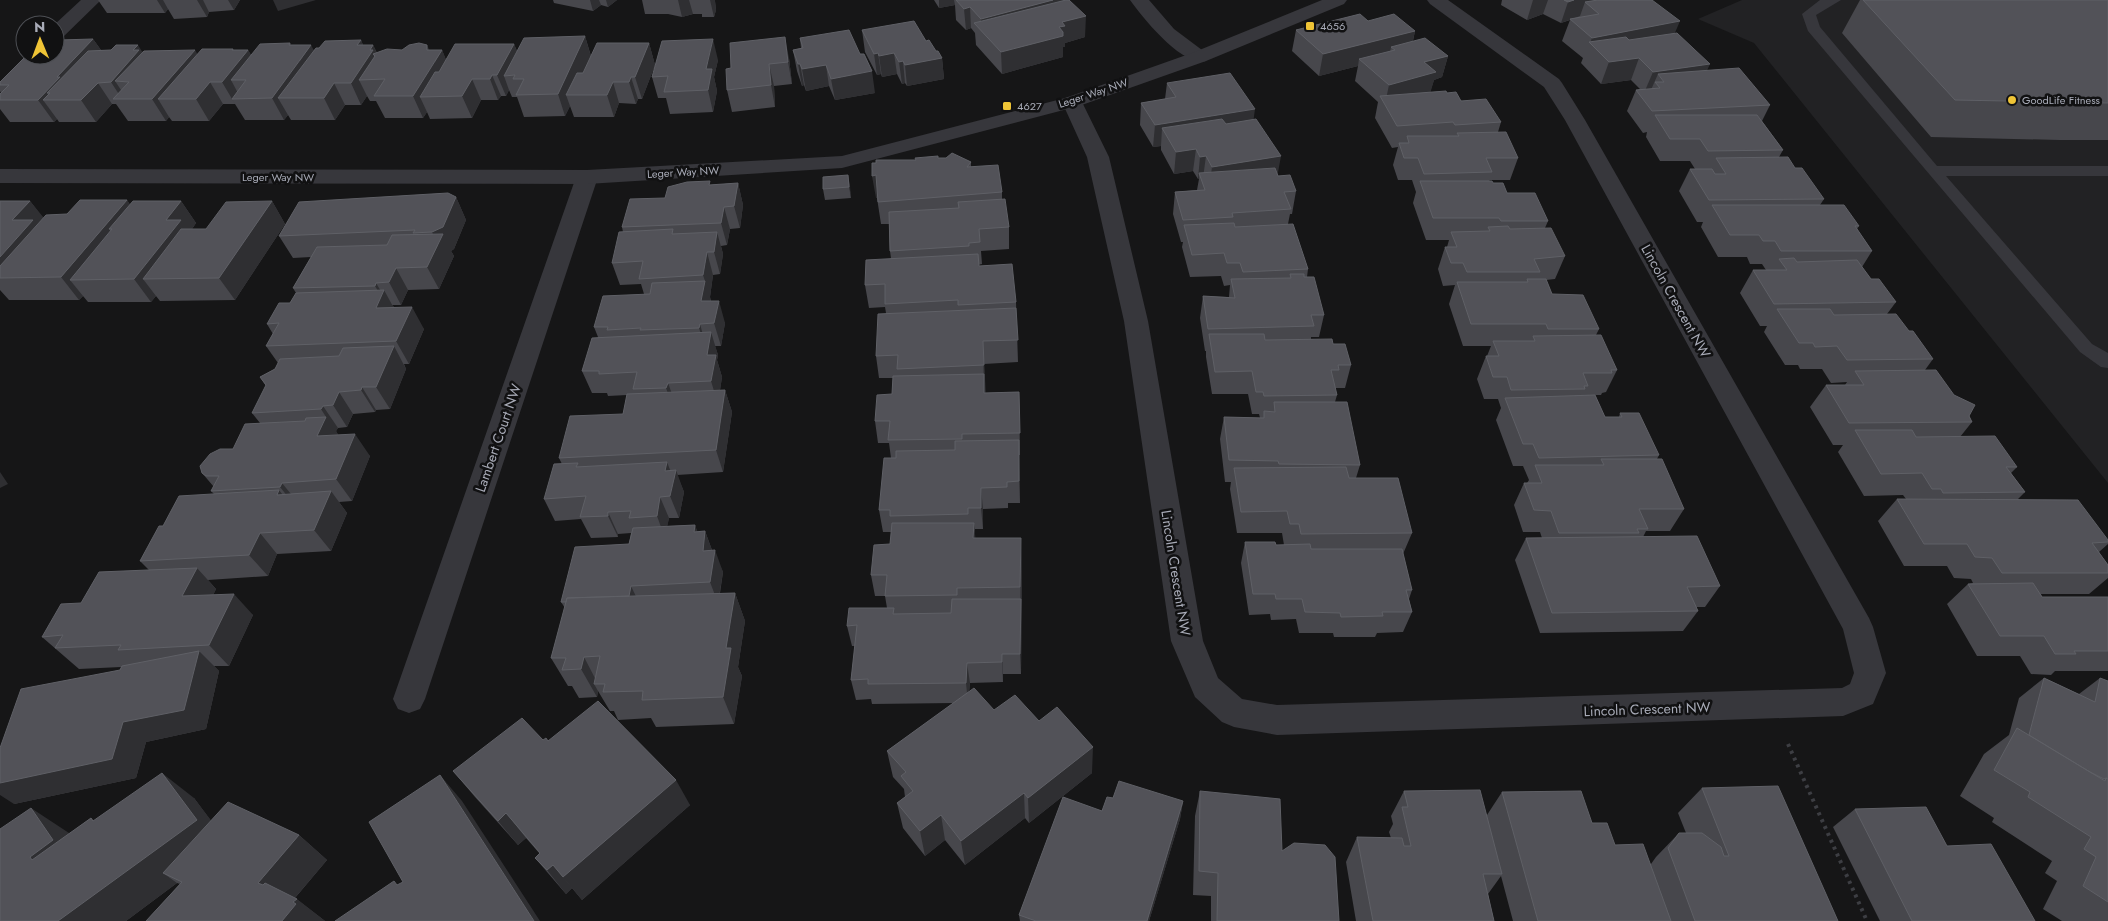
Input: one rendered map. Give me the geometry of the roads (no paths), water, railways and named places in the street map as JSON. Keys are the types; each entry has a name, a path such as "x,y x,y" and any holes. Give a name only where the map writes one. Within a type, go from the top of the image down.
{"street":[{"path":"65,25 92,0"},
{"path":"1139,0 1167,33 1200,57"},
{"name":"Leger Way NW","path":"0,176 587,177 842,162 1072,102 1200,57 1338,0"},
{"name":"Lincoln Crescent NW","path":"1072,102 1098,158 1136,321 1187,641 1206,687 1234,712 1276,720 1843,702 1862,694 1870,673 1858,627 1575,120 1552,83 1436,0"},
{"name":"Lambert Court NW","path":"409,699 587,177"}],"lane":[{"path":"1834,0 1824,3 1809,14 1813,28 1933,171 2086,348 2108,362"},
{"path":"1933,171 2108,171"}],"place":[{"name":"4656","path":"1310,26"},
{"name":"GoodLife Fitness","path":"2012,100"},
{"name":"4627","path":"1007,106"}]}
